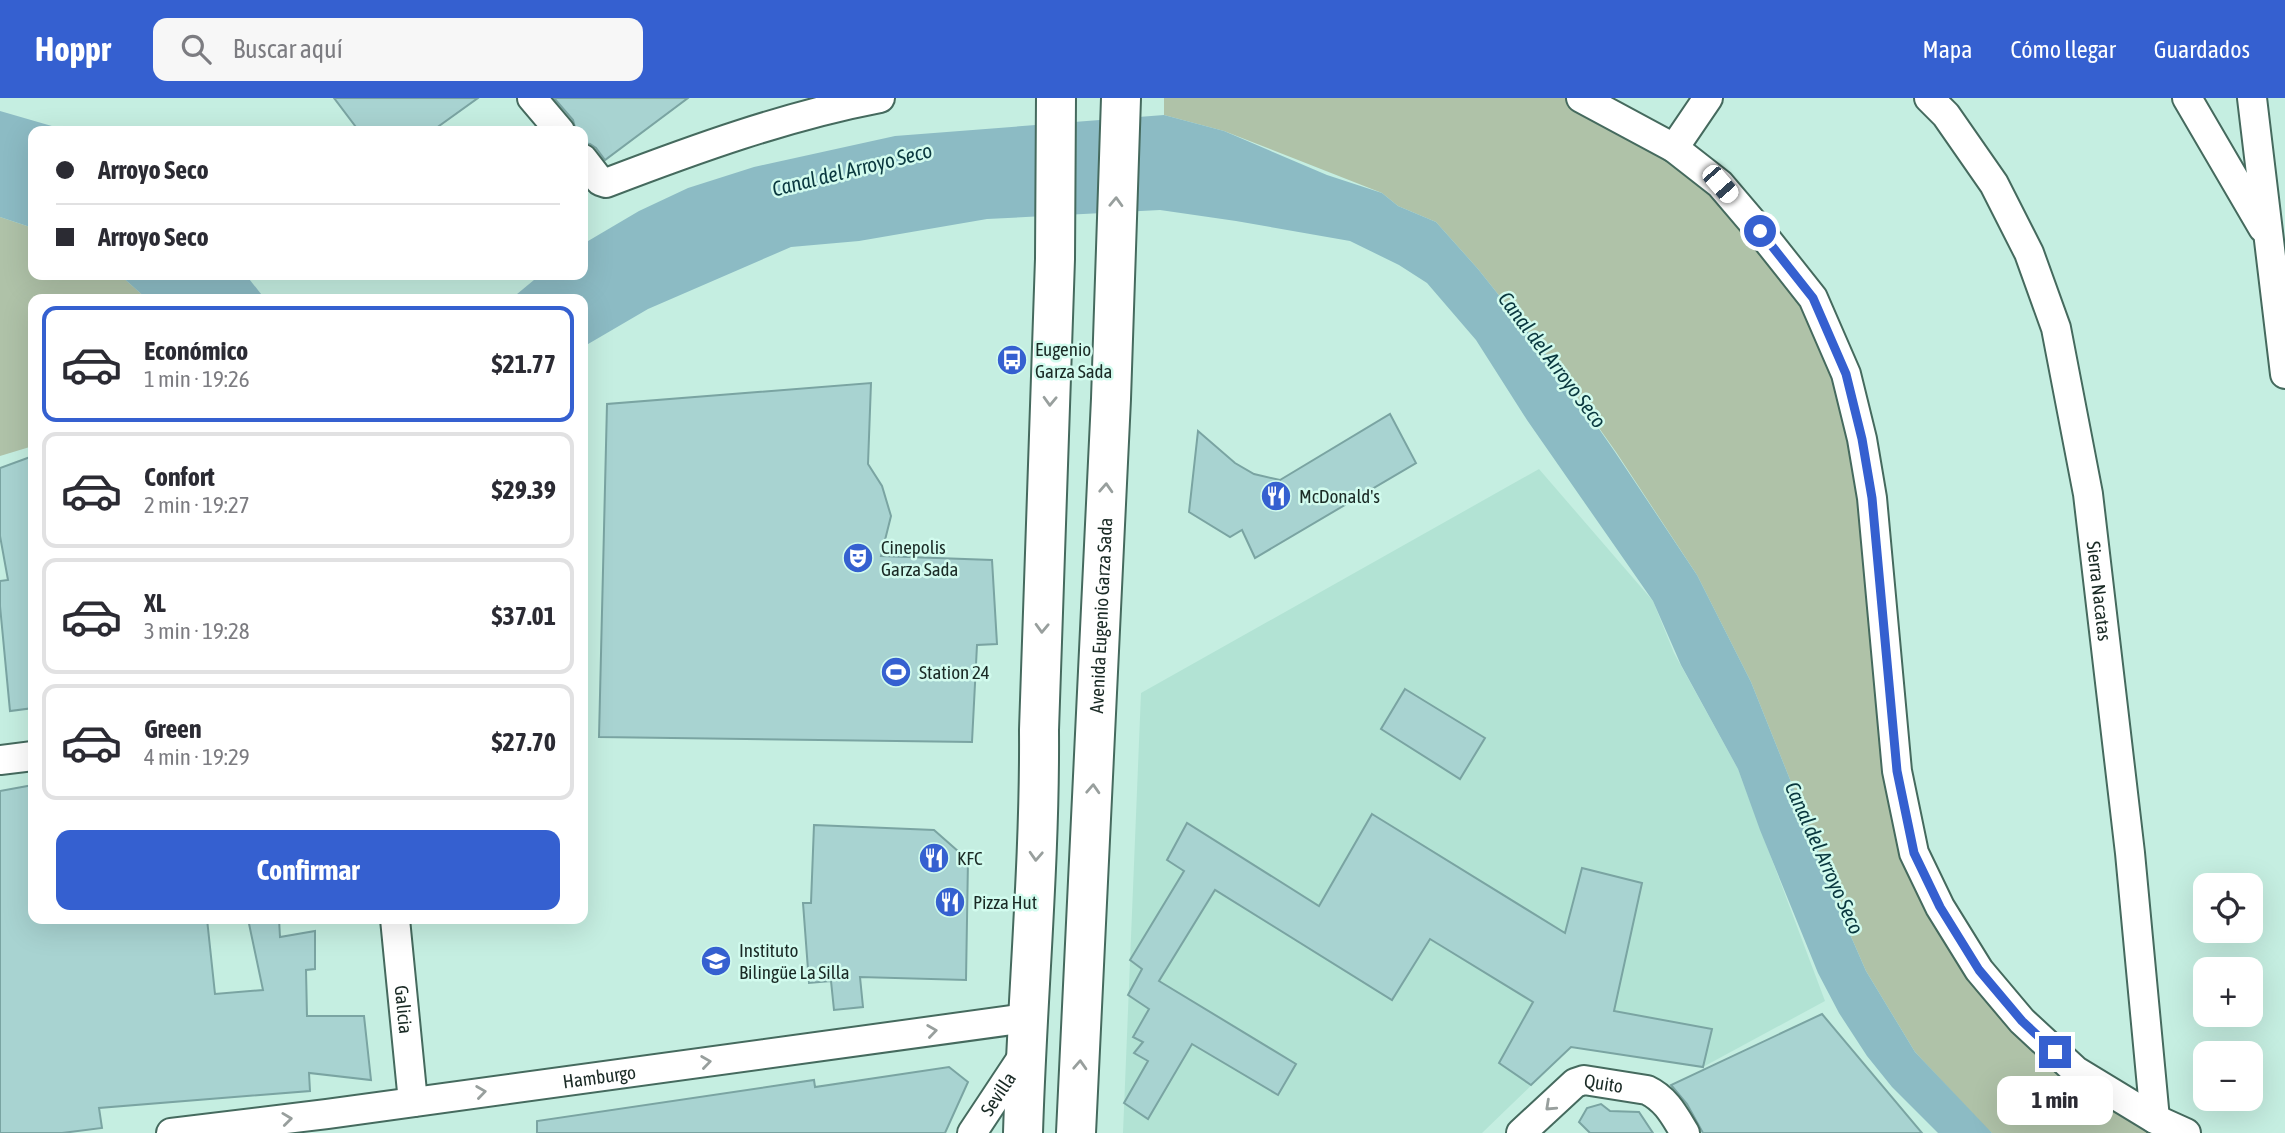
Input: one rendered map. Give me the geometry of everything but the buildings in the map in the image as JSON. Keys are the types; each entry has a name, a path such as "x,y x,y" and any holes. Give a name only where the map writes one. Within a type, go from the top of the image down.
{"highway":[{"path":"1023,1133 1040,802 1042,640 1055,259 1056,98"},
{"name":"Avenida Eugenio Garza Sada","path":"1076,1133 1110,411 1121,99"}],"street":[{"path":"532,98 556,126"},
{"path":"588,165 600,181 606,183 765,127 841,105 880,98"},
{"path":"1581,98 1674,148 1720,184 1813,298 1846,374 1862,439 1872,498 1897,771 1914,853 1940,907 1979,970 2022,1021 2076,1071 2155,1119 2186,1133"},
{"path":"1674,148 1708,98"},
{"name":"Sierra Nacatas","path":"1929,98 1946,116 1994,184 2029,253 2056,328 2088,494 2130,853 2155,1119"},
{"path":"2187,98 2269,239"},
{"path":"2252,98 2285,374"},
{"path":"0,760 28,756"},
{"name":"Galicia","path":"395,924 413,1102"},
{"name":"Hamburgo","path":"171,1133 328,1124 413,1102 1026,1035"},
{"name":"Sevilla","path":"972,1133 1026,1035"},
{"name":"Quito","path":"1521,1133 1575,1083 1584,1080 1647,1090 1655,1094 1665,1101 1685,1133"}],"shaded area":[{"path":"1164,98 1575,98 1634,125 1769,241 1846,374 1914,853 2028,1027 2186,1133 1992,1133 1987,1129 1915,1052 1866,971 1836,902 1751,682 1697,575 1556,367 1478,269 1436,222 1398,206 1382,193 1224,131 1164,115"},
{"path":"0,217 28,226 28,280 126,280 141,294 28,294 28,448 0,456"},
{"path":"1539,469 1653,601 1674,653 1738,769 1825,1001 1703,1067 1571,1047 1482,1133 1123,1133 1141,693"}],"water":[{"path":"0,111 52,126 28,126 28,226 0,217"},
{"name":"Canal del Arroyo Seco","path":"1164,115 1224,131 1327,175 1382,193 1398,206 1436,222 1478,269 1556,367 1697,575 1751,682 1836,902 1866,971 1915,1052 1992,1133 1938,1133 1892,1087 1867,1056 1839,1013 1818,973 1738,769 1681,665 1653,601 1527,420 1476,340 1427,283 1399,265 1350,241 1160,210 987,219 859,241 791,247 648,309 588,344 588,294 517,294 534,280 588,280 588,241 639,211 688,188 754,167 895,136"},
{"path":"126,280 250,280 261,294 141,294"}],"place":[{"name":"Eugenio Garza Sada","path":"1012,360"},
{"name":"McDonald's","path":"1276,496"},
{"name":"Cinepolis Garza Sada","path":"858,558"},
{"name":"Station 24","path":"896,672"},
{"name":"KFC","path":"934,858"},
{"name":"Pizza Hut","path":"950,902"},
{"name":"Instituto Bilingüe La Silla","path":"716,961"}],"route":[{"path":"1760,231 1813,298 1846,374 1862,439 1872,498 1897,771 1914,853 1940,907 1979,970 2022,1021 2055,1052"}]}
